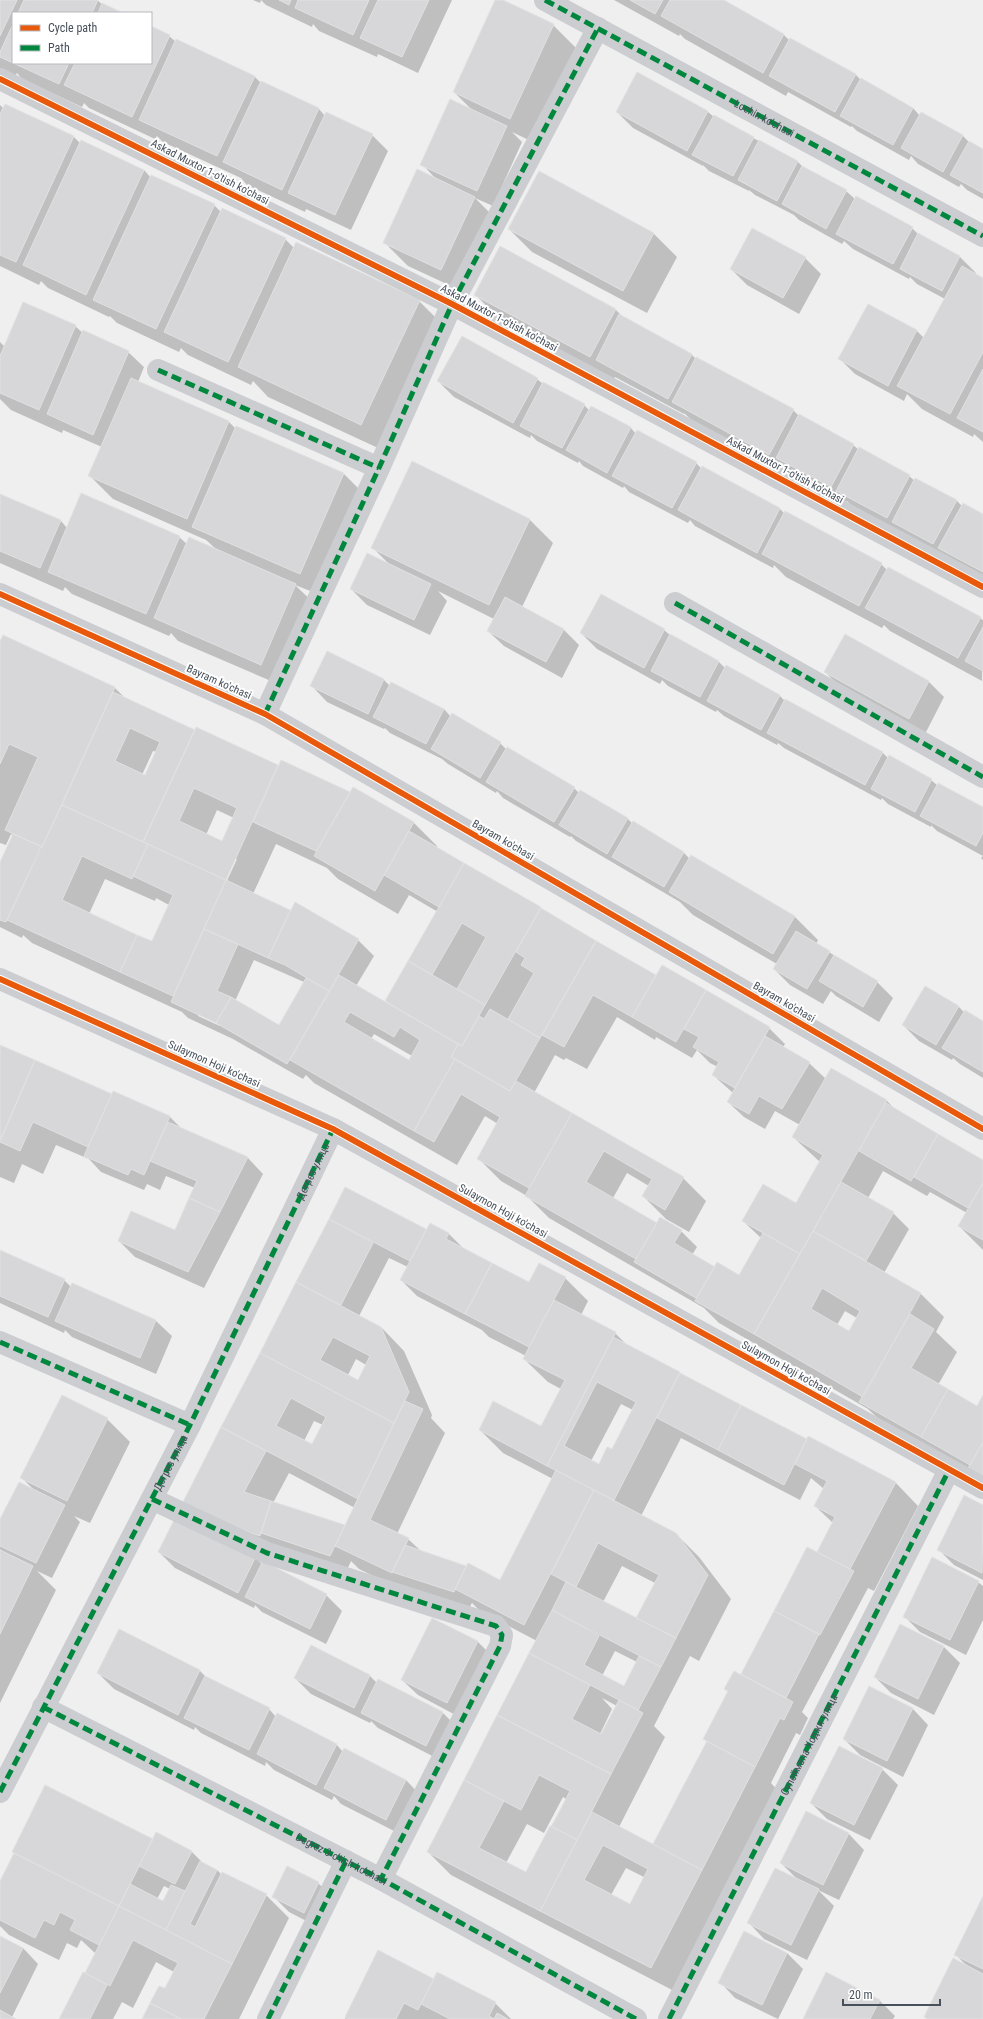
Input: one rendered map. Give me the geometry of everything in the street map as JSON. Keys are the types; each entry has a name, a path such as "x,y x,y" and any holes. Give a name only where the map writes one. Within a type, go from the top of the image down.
{"street":[{"name":"Lochin ko'chasi","path":"545,0 983,236"},
{"path":"265,714 379,468 452,304 598,28"},
{"name":"Askad Muxtor 1-o'tish ko'chasi","path":"0,78 452,304 983,586"},
{"path":"158,370 379,468"},
{"name":"Bayram ko'chasi","path":"0,594 265,714 983,1129"},
{"path":"675,602 983,778"},
{"name":"Sulaymon Hoji ko'chasi","path":"0,979 333,1129 983,1488"},
{"name":"Дегрез улица","path":"0,1792 190,1425 333,1129"},
{"path":"0,1342 190,1425"},
{"name":"Сулеймана Ходжи улица","path":"668,2019 949,1470"},
{"path":"152,1500 267,1553 496,1626 502,1635 500,1646 381,1879"},
{"name":"Degrez 3-o'tish ko'chasi","path":"43,1707 381,1879 636,2019"},
{"path":"268,2019 346,1861"}],"building":[{"path":"0,0 17,0 0,36"},
{"path":"24,0 98,0 92,12 18,12"},
{"path":"279,0 291,0 289,5"},
{"path":"298,0 369,0 353,35 295,8"},
{"path":"378,0 429,0 402,57 360,38"},
{"path":"495,0 503,0 554,24 510,119 453,92"},
{"path":"630,0 663,0 655,14"},
{"path":"670,0 724,0 784,34 763,73 661,16"},
{"path":"102,3 121,12 98,12"},
{"path":"12,26 12,63 0,57 0,52"},
{"path":"152,26 170,35 132,117 64,85 74,64 152,64"},
{"path":"790,38 856,74 835,112 769,76"},
{"path":"176,39 255,76 217,156 139,120"},
{"path":"15,64 69,64 59,84"},
{"path":"637,72 708,111 687,151 616,112"},
{"path":"861,78 913,108 893,145 840,116"},
{"path":"261,81 319,108 282,190 223,162"},
{"path":"450,99 507,126 477,191 420,165"},
{"path":"5,104 74,136 16,262 0,255 0,114"},
{"path":"326,112 373,134 335,215 288,193"},
{"path":"921,112 963,135 943,172 901,148"},
{"path":"714,115 754,137 733,176 692,155"},
{"path":"81,140 144,170 86,295 23,265"},
{"path":"759,140 798,161 777,201 738,180"},
{"path":"969,141 983,149 983,193 950,175"},
{"path":"802,166 847,190 826,229 782,204"},
{"path":"417,169 475,197 441,270 383,243"},
{"path":"539,171 654,233 623,291 508,229"},
{"path":"151,175 215,204 156,329 93,300"},
{"path":"856,196 913,227 893,264 836,234"},
{"path":"222,208 286,238 228,362 164,332"},
{"path":"752,228 806,257 783,298 730,269"},
{"path":"918,233 960,256 942,291 900,269"},
{"path":"296,242 420,300 361,425 238,367"},
{"path":"500,246 616,309 590,357 474,295"},
{"path":"962,266 983,278 983,352 950,414 897,386"},
{"path":"23,302 76,325 39,410 0,393 0,356"},
{"path":"868,304 917,330 888,386 838,359"},
{"path":"619,314 692,354 668,399 596,360"},
{"path":"83,330 129,351 93,435 47,414"},
{"path":"462,336 538,378 513,423 437,381"},
{"path":"696,357 794,409 769,455 672,402"},
{"path":"983,369 983,432 957,418"},
{"path":"131,378 229,421 187,519 88,476"},
{"path":"543,382 585,404 562,448 520,426"},
{"path":"591,406 631,427 607,473 566,450"},
{"path":"799,414 854,444 831,487 776,458"},
{"path":"236,426 344,473 300,574 192,527"},
{"path":"637,430 697,462 672,508 612,476"},
{"path":"859,447 910,475 887,518 836,491"},
{"path":"412,461 530,519 489,605 371,548"},
{"path":"702,466 780,508 757,553 678,510"},
{"path":"915,478 957,500 933,544 892,522"},
{"path":"81,493 180,536 146,614 48,572"},
{"path":"0,494 61,520 40,568 0,551"},
{"path":"963,503 983,514 983,572 938,548"},
{"path":"785,511 882,563 859,606 762,554"},
{"path":"189,537 296,584 261,665 154,618"},
{"path":"367,553 431,584 414,620 350,589"},
{"path":"888,567 981,617 958,658 865,608"},
{"path":"601,594 665,629 644,668 580,633"},
{"path":"505,597 564,629 546,662 487,631"},
{"path":"983,627 983,671 965,661"},
{"path":"670,634 719,661 700,697 651,671"},
{"path":"845,634 929,681 909,719 824,672"},
{"path":"3,635 115,687 42,847 5,830 38,757 9,744 0,764 0,641"},
{"path":"327,651 384,679 368,714 310,686"},
{"path":"726,665 780,695 761,730 707,701"},
{"path":"391,682 444,709 426,744 373,717"},
{"path":"113,692 195,730 143,842 62,805","holes":["130,728 160,742 145,775 115,761"]},
{"path":"785,699 883,752 865,785 767,733"},
{"path":"452,713 501,742 480,778 431,749"},
{"path":"196,727 278,765 226,880 143,842","holes":["194,788 237,808 222,841 179,821"]},
{"path":"507,747 575,787 554,822 486,782"},
{"path":"889,755 932,779 915,812 871,789"},
{"path":"281,760 350,792 316,851 253,822"},
{"path":"938,783 983,807 983,833 976,846 920,816"},
{"path":"353,787 414,822 375,891 314,856"},
{"path":"580,790 628,818 607,854 559,825"},
{"path":"62,805 148,844 132,879 82,856 62,900 137,935 120,972 7,920"},
{"path":"633,821 684,852 664,887 612,857"},
{"path":"409,831 464,863 439,907 384,875"},
{"path":"13,834 41,846 6,922 0,920 0,862"},
{"path":"148,844 226,880 173,996 120,972 137,935 152,941 173,895 133,876"},
{"path":"691,855 795,916 773,954 669,892"},
{"path":"464,863 541,907 485,1005 457,989 486,937 462,923 432,975 408,961"},
{"path":"226,880 290,910 268,958 204,929"},
{"path":"295,902 359,939 329,991 285,965 268,958"},
{"path":"541,908 596,941 540,1038 508,1019 534,973 521,965 525,958 516,952"},
{"path":"204,929 238,944 217,991 231,997 216,1023 171,1002"},
{"path":"796,931 830,951 807,989 773,969"},
{"path":"596,941 656,975 632,1017 593,995 564,1047 542,1035"},
{"path":"834,955 878,981 863,1007 819,981"},
{"path":"408,961 485,1005 462,1046 385,1001"},
{"path":"662,965 706,990 676,1042 632,1017"},
{"path":"339,975 458,1044 451,1057 455,1059 414,1131 290,1060","holes":["350,1012 394,1037 400,1027 420,1040 409,1060 344,1022"]},
{"path":"306,978 329,991 287,1064 216,1023 231,997 279,1025"},
{"path":"925,986 959,1006 936,1045 902,1025"},
{"path":"706,990 770,1027 735,1088 712,1075 719,1062 693,1047 699,1037 684,1029"},
{"path":"490,1009 540,1038 510,1091 451,1057 458,1044 462,1046 479,1016 484,1019"},
{"path":"965,1010 983,1021 983,1072 942,1048"},
{"path":"765,1036 810,1062 782,1109 759,1096 749,1114 727,1102"},
{"path":"0,1045 35,1060 0,1140"},
{"path":"455,1059 510,1091 516,1081 572,1113 529,1188 477,1159 500,1117 461,1094 434,1142 414,1131"},
{"path":"35,1060 112,1094 88,1147 33,1122 20,1151 0,1142"},
{"path":"831,1068 887,1100 800,1254 742,1221 763,1184 796,1203 823,1155 792,1137"},
{"path":"113,1091 170,1116 144,1175 131,1169 128,1175 84,1156"},
{"path":"886,1103 938,1134 911,1181 859,1151"},
{"path":"572,1113 684,1177 665,1210 642,1196 652,1179 604,1151 586,1182 657,1223 636,1259 525,1196"},
{"path":"168,1122 248,1157 220,1212 189,1198 197,1181 150,1161"},
{"path":"938,1134 983,1160 983,1183 968,1208 914,1177"},
{"path":"841,1182 894,1212 866,1261 813,1231"},
{"path":"983,1183 983,1240 958,1226"},
{"path":"345,1187 426,1229 410,1261 329,1219"},
{"path":"189,1198 220,1212 188,1272 118,1241 131,1211 175,1230"},
{"path":"660,1217 682,1230 674,1243 715,1267 696,1298 634,1262"},
{"path":"329,1219 373,1243 341,1305 296,1282"},
{"path":"430,1223 449,1233 446,1239 492,1263 465,1314 400,1280"},
{"path":"813,1231 921,1293 863,1397 754,1334","holes":["822,1288 860,1311 849,1331 811,1309"]},
{"path":"763,1233 800,1254 754,1334 695,1301 717,1262 739,1275"},
{"path":"0,1250 65,1279 48,1317 0,1296"},
{"path":"492,1263 529,1282 539,1263 566,1277 529,1347 465,1314"},
{"path":"296,1282 381,1327 409,1392 394,1423 260,1353","holes":["333,1337 370,1356 358,1380 320,1360"]},
{"path":"72,1283 156,1320 140,1358 55,1321"},
{"path":"554,1300 616,1332 547,1466 479,1430 493,1401 541,1426 565,1380 523,1359"},
{"path":"910,1314 934,1329 911,1368 948,1389 921,1437 859,1402"},
{"path":"613,1337 680,1372 614,1500 547,1466","holes":["597,1382 636,1402 612,1449 607,1447 599,1464 564,1446"]},
{"path":"260,1353 394,1423 358,1499 221,1427","holes":["291,1398 326,1417 312,1444 276,1426"]},
{"path":"680,1373 741,1405 718,1450 657,1418"},
{"path":"948,1389 977,1406 983,1395 983,1442 970,1465 921,1437"},
{"path":"62,1395 108,1418 67,1501 20,1478"},
{"path":"405,1401 423,1409 370,1520 409,1538 392,1573 335,1546"},
{"path":"741,1405 807,1439 784,1485 718,1450"},
{"path":"221,1427 266,1451 244,1492 271,1501 260,1536 205,1518 181,1506"},
{"path":"808,1436 896,1482 850,1569 817,1552 835,1517 814,1506 827,1481 795,1464"},
{"path":"983,1442 983,1479 967,1470"},
{"path":"556,1470 594,1490 524,1625 455,1589 468,1563 500,1580"},
{"path":"19,1482 65,1505 36,1563 0,1546 0,1519"},
{"path":"594,1490 676,1533 708,1575 676,1638 636,1618 659,1575 598,1543 576,1587 551,1574"},
{"path":"964,1495 983,1505 982,1573 937,1550"},
{"path":"271,1501 345,1525 330,1556 261,1533"},
{"path":"176,1516 256,1556 238,1593 158,1552"},
{"path":"405,1545 466,1566 454,1592 392,1572"},
{"path":"807,1547 854,1571 820,1635 774,1611"},
{"path":"0,1550 33,1566 0,1634"},
{"path":"932,1557 979,1581 950,1640 903,1617"},
{"path":"263,1561 327,1594 310,1629 245,1597"},
{"path":"566,1582 676,1638 661,1667 552,1610"},
{"path":"552,1610 599,1636 584,1665 624,1686 639,1656 661,1667 638,1710 529,1653"},
{"path":"774,1611 819,1634 786,1698 741,1674"},
{"path":"432,1618 478,1641 447,1703 401,1680"},
{"path":"900,1624 944,1646 918,1699 874,1677"},
{"path":"119,1629 200,1670 178,1715 97,1673"},
{"path":"311,1645 370,1675 354,1708 294,1678"},
{"path":"529,1653 590,1685 572,1719 601,1734 619,1700 643,1713 611,1774 497,1715"},
{"path":"734,1671 793,1702 784,1720 780,1718 755,1767 703,1739 728,1691 724,1689"},
{"path":"205,1676 270,1708 249,1750 184,1718"},
{"path":"378,1679 443,1712 426,1746 361,1713"},
{"path":"869,1686 913,1708 887,1761 843,1739"},
{"path":"277,1713 337,1744 316,1785 257,1754"},
{"path":"497,1715 611,1774 577,1840 552,1826 570,1791 539,1775 521,1810 464,1780"},
{"path":"707,1741 755,1767 702,1870 653,1844"},
{"path":"839,1746 883,1768 854,1825 810,1803"},
{"path":"344,1748 406,1780 386,1820 324,1788"},
{"path":"464,1780 504,1801 479,1848 526,1872 550,1826 577,1840 540,1911 427,1852"},
{"path":"45,1785 153,1839 119,1906 12,1852"},
{"path":"806,1811 849,1833 823,1885 780,1863"},
{"path":"592,1812 702,1870 651,1968 540,1911","holes":["603,1845 648,1869 630,1904 584,1880"]},
{"path":"156,1832 192,1851 175,1884 139,1866"},
{"path":"14,1853 119,1906 99,1945 70,1930 75,1920 60,1912 54,1925 44,1920 35,1938 0,1920 0,1881"},
{"path":"200,1861 217,1870 190,1924 195,1927 222,1872 267,1894 232,1964 166,1930"},
{"path":"287,1866 319,1882 304,1913 272,1897"},
{"path":"775,1868 819,1889 791,1945 747,1923"},
{"path":"130,1884 163,1901 171,1885 185,1891 166,1930 119,1906"},
{"path":"983,1896 983,1969 954,1955"},
{"path":"119,1906 232,1964 204,2019 181,2019 150,2003 159,1986 165,1988 178,1963 133,1940 110,1986 85,1973"},
{"path":"744,1931 787,1953 762,2005 718,1983"},
{"path":"0,1936 23,1948 0,1993"},
{"path":"378,1950 434,1979 418,2010 404,2003 396,2019 348,2019 345,2017"},
{"path":"953,1958 983,1974 983,2019 928,2019 924,2017"},
{"path":"83,1972 107,1985 90,2019 59,2019"},
{"path":"437,1972 496,2002 489,2016 494,2019 450,2019 421,2004"},
{"path":"826,1972 880,2000 870,2019 803,2019"},
{"path":"150,2003 181,2019 142,2019"},
{"path":"0,2010 16,2019 0,2019"},
{"path":"497,2013 508,2019 494,2019"}],"marked path":[{"path":"545,0 983,236"},
{"path":"265,714 379,468 452,304 598,28"},
{"path":"158,370 379,468"},
{"path":"675,603 983,777"},
{"path":"0,1792 190,1425 333,1129"},
{"path":"0,1342 190,1425"},
{"path":"669,2019 949,1470"},
{"path":"152,1499 267,1553 496,1626 502,1635 500,1646 381,1879"},
{"path":"43,1707 381,1879 636,2019"},
{"path":"268,2019 346,1861"}],"cycle path":[{"path":"0,79 452,304 983,587"},
{"path":"0,594 265,714 983,1129"},
{"path":"0,979 333,1129 983,1488"}]}
